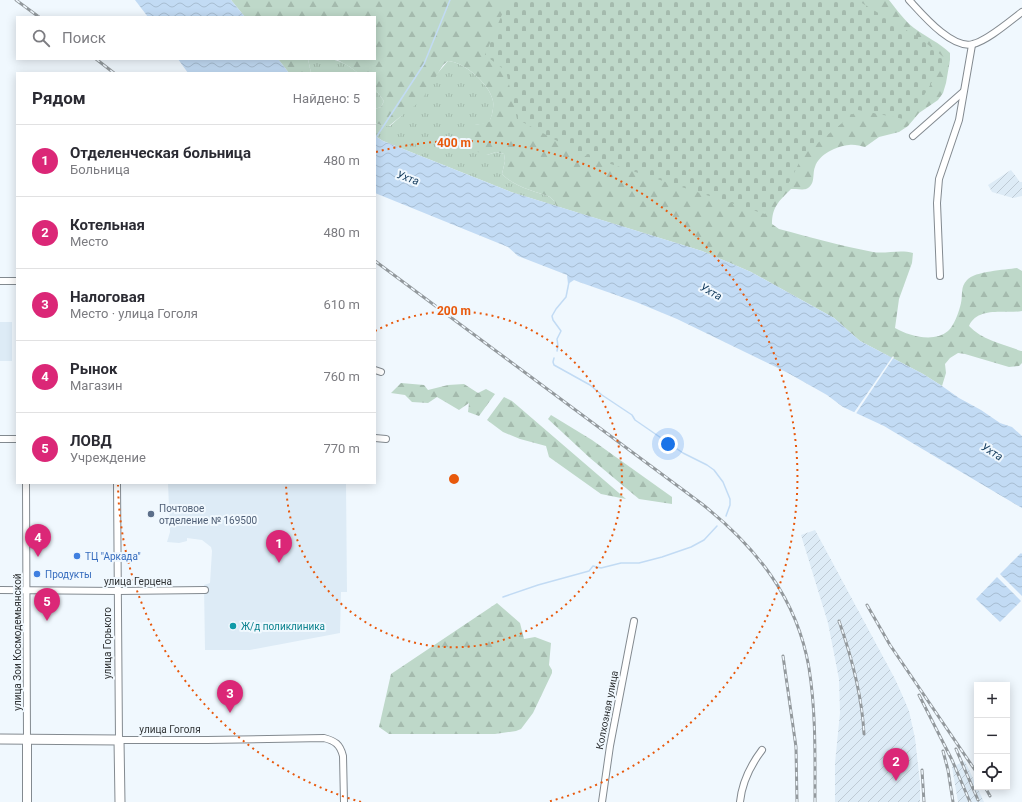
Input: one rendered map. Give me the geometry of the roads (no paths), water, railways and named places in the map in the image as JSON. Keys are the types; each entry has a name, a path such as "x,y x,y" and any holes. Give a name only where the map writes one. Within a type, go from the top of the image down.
{"main road":[{"name":"улица Гоголя","path":"0,740 118,740"},
{"name":"улица Горького","path":"118,740 120,802"}],"street":[{"path":"909,0 945,35 956,41 972,45 983,40 1022,12"},
{"path":"940,276 937,192 959,120 972,45"},
{"path":"913,136 963,92"},
{"path":"0,281 16,280"},
{"path":"376,438 386,439"},
{"path":"0,439 16,439"},
{"name":"улица Зои Космодемьянской","path":"26,484 26,802"},
{"name":"улица Горького","path":"117,484 118,740"},
{"name":"улица Герцена","path":"0,590 205,590"},
{"name":"Колхозная улица","path":"602,802 610,746 634,621"},
{"name":"улица Гоголя","path":"118,740 324,738 333,740 339,744 343,756 344,802"},
{"path":"740,802 745,778 762,750"}],"water":[{"path":"135,0 231,0 244,16 147,16"},
{"path":"179,60 279,60 288,72 187,72"},
{"name":"Ухта","path":"376,137 383,141 511,192 702,251 751,272 834,318 860,341 923,374 1000,423 1012,427 1022,436 1022,508 884,426 843,407 827,395 788,373 677,319 636,302 574,280 568,284 567,275 518,256 508,247 376,193"},
{"path":"1021,553 1022,554 1022,596 1000,574"},
{"path":"997,577 1021,601 1000,622 976,599"}],"waterway":[{"path":"376,137 424,64 450,0"},
{"path":"557,351 557,339 561,331 553,320 552,316 566,297 569,282"},
{"path":"554,358 554,365 590,385 632,415 635,420 683,453 714,470 723,482 730,499 730,505 726,516"},
{"path":"503,597 538,585 589,571 593,566 601,568 621,563 639,563 662,557 691,547 704,540 717,526"}],"railway":[{"path":"16,0 38,16"},
{"path":"97,60 113,72"},
{"path":"376,262 702,504 740,538 756,556 771,576 795,619 809,668 815,735 815,802"},
{"path":"867,605 890,645 974,769"},
{"path":"839,621 856,677 864,734"},
{"path":"783,656 796,747 797,802"},
{"path":"919,695 952,760 970,802"},
{"path":"956,749 978,800"},
{"path":"943,751 948,770 953,802"},
{"path":"922,770 924,802"},
{"path":"987,790 990,796"}],"place":[{"name":"Почтовое отделение № 169500","path":"151,514"},
{"name":"ТЦ \"Аркада\"","path":"77,556"},
{"name":"Рынок","path":"38,557"},
{"name":"Отделенческая больница","path":"279,563"},
{"name":"Продукты","path":"37,574"},
{"name":"ЛОВД","path":"47,621"},
{"name":"Ж/д поликлиника","path":"233,626"},
{"name":"Налоговая","path":"230,713"},
{"name":"Котельная","path":"896,781"}]}
